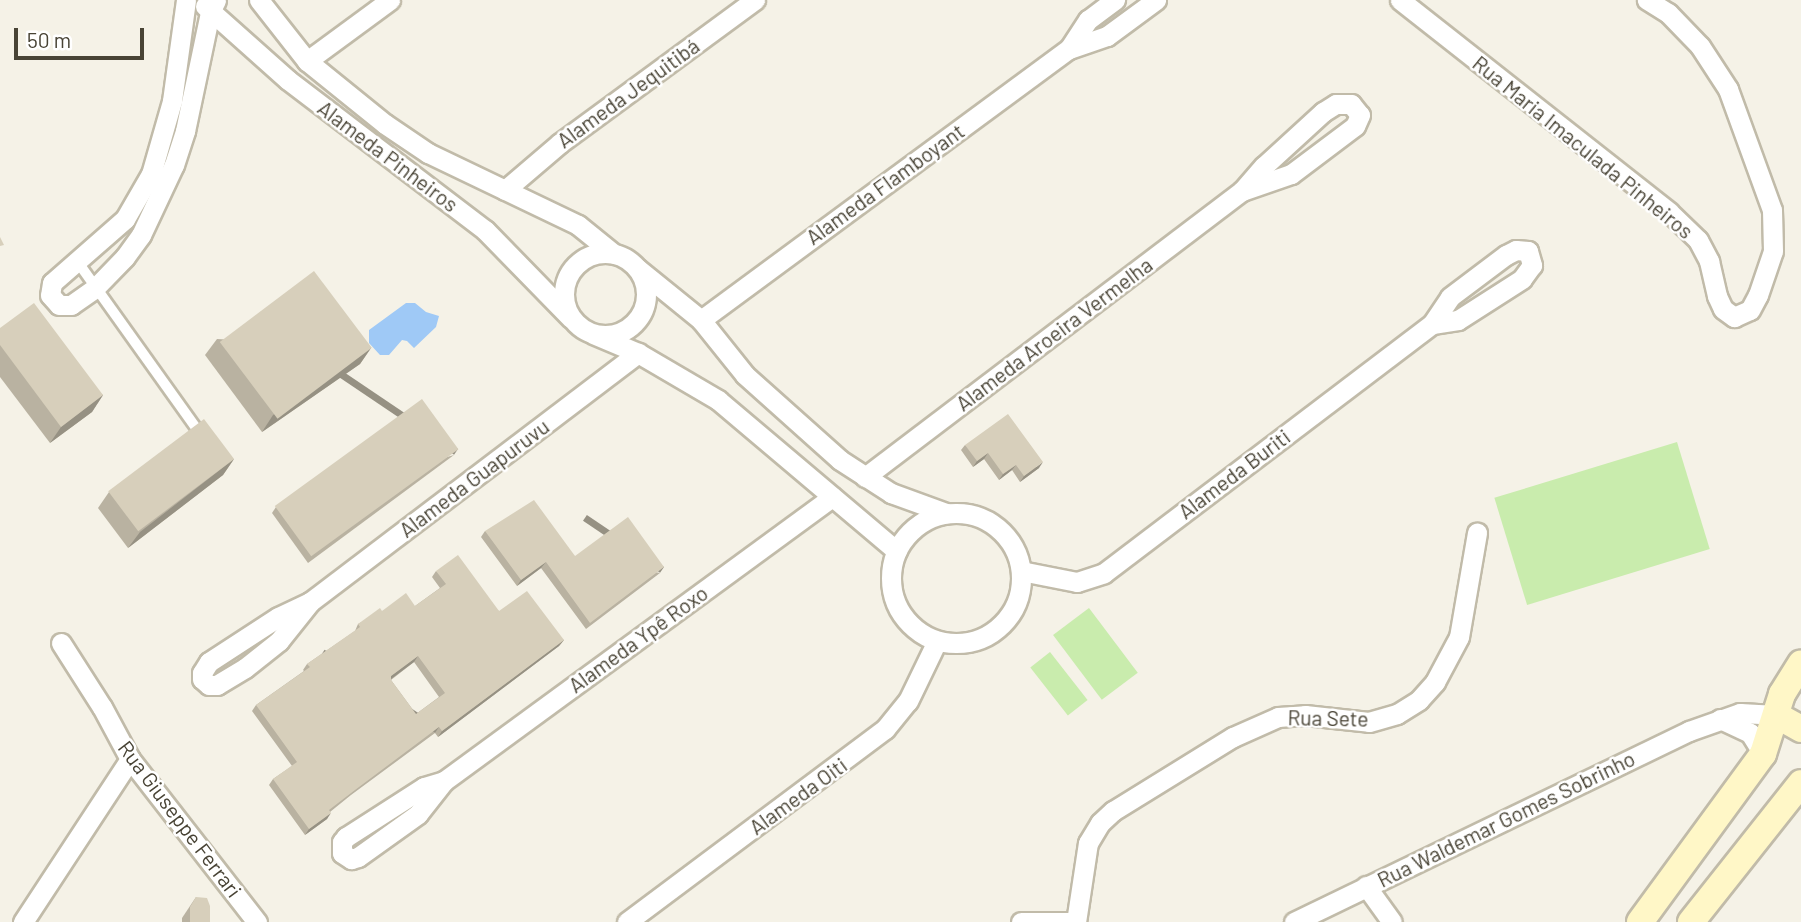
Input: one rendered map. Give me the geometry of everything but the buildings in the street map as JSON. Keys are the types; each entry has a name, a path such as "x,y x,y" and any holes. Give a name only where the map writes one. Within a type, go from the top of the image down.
{"main road":[{"path":"1640,922 1763,754 1787,682 1801,664"},
{"name":"Rua Waldemar Gomes Sobrinho","path":"1776,715 1801,729"},
{"path":"1703,917 1801,783"}],"street":[{"path":"186,0 172,101 156,159 135,204 109,236 52,283 49,289 53,300 59,305 71,305 95,288 125,257 141,235 174,165 186,131 209,4"},
{"name":"Alameda Pinheiros","path":"259,0 307,61 385,124 428,153 578,225 614,254"},
{"path":"307,61 390,0"},
{"name":"Alameda Jequitibá","path":"505,190 560,143 755,0"},
{"name":"Alameda Flamboyant","path":"1069,49 1088,20 1115,0"},
{"name":"Alameda Flamboyant","path":"701,320 1069,49 1107,36 1156,0"},
{"name":"Rua Maria Imaculada Pinheiros","path":"1399,0 1669,212 1698,240 1709,261 1717,296 1723,309 1734,317 1750,310 1758,295 1773,251 1772,211 1728,89 1700,46 1668,13 1647,0"},
{"name":"Alameda Pinheiros","path":"209,4 279,73 485,230 571,318"},
{"name":"Alameda Aroeira Vermelha","path":"865,477 1242,191 1264,166 1323,112 1336,104 1351,104 1360,115 1355,126 1291,174 1242,191"},
{"path":"109,236 125,257"},
{"name":"Alameda Buriti","path":"1021,570 1077,582 1104,573 1432,324 1459,290 1506,255 1516,250 1528,251 1532,265 1522,279 1458,320 1432,324"},
{"path":"897,551 718,400 638,353 593,334 571,318 565,306 567,277 587,257 600,253 614,254 637,268 701,320 745,375 822,446 891,493 946,513"},
{"path":"593,334 619,333 639,318 646,293 637,268"},
{"name":"Alameda Guapuruvu","path":"310,603 278,617 209,663 202,673 202,679 208,685 217,685 245,668 279,641 310,603 638,353"},
{"name":"Alameda Ypê Roxo","path":"444,781 424,787 346,837 342,842 342,853 351,859 369,850 418,814 444,781 832,497"},
{"path":"946,513 967,513 987,520 1003,533 1015,550 1021,570 1016,602 998,628 979,639 958,644 937,641 917,631 902,614 892,594 891,572 897,551 908,533 925,520 946,513"},
{"name":"Rua Sete","path":"1076,922 1088,843 1100,823 1113,811 1233,737 1278,717 1305,715 1369,722 1397,714 1419,701 1435,682 1459,637 1477,533"},
{"name":"Alameda Oiti","path":"626,922 885,729 908,701 937,641"},
{"name":"Rua Giuseppe Ferrari","path":"61,643 102,707 130,759 257,922"},
{"name":"Rua Waldemar Gomes Sobrinho","path":"1294,922 1576,784 1720,719 1740,713 1776,715"},
{"path":"1720,719 1745,729 1756,739 1763,754"},
{"path":"23,922 130,759"},
{"path":"1366,886 1392,922"},
{"path":"239,922 241,901"},
{"path":"1021,922 1076,922"}],"lane":[{"path":"77,261 213,450"}],"green space":[{"path":"1677,442 1710,549 1527,605 1494,498"},
{"path":"1089,608 1138,673 1102,700 1053,635"},
{"path":"1050,652 1088,700 1068,715 1030,667"}],"water":[{"path":"406,303 415,303 426,312 439,316 436,327 414,348 402,340 389,355 380,355 369,343 369,330"}]}
